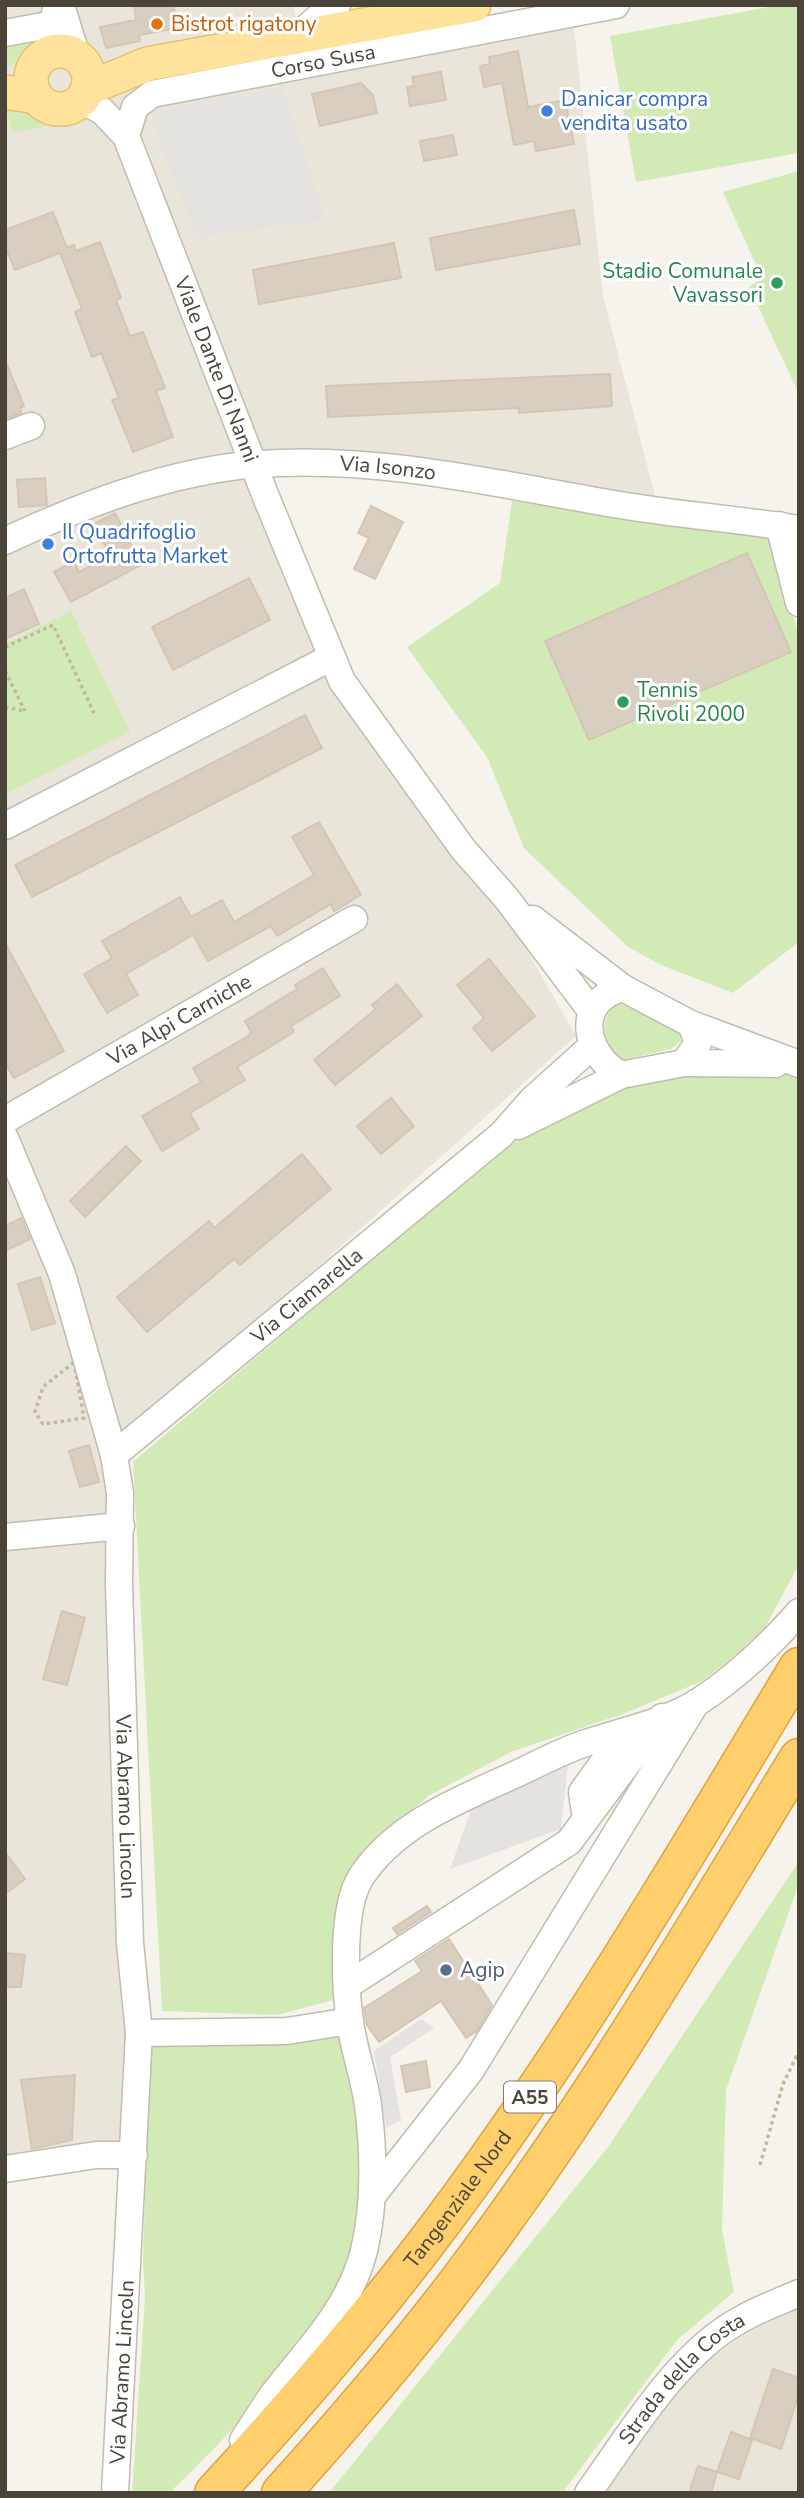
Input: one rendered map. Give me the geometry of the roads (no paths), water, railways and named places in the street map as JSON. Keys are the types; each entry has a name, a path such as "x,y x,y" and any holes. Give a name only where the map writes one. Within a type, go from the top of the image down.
{"highway":[{"name":"Tangenziale Nord","path":"214,2493 298,2402 379,2304 503,2137 615,1968 799,1667"},
{"name":"A55","path":"281,2493 354,2412 447,2295 552,2150 650,2002 799,1758"}],"main road":[{"name":"Corso Susa","path":"52,62 138,66 179,73 295,38 466,15"}],"street":[{"name":"Corso Susa","path":"295,38 322,14 337,5"},
{"name":"Corso Susa","path":"126,136 130,116 142,99 179,73 466,15 616,5"},
{"name":"Corso Susa","path":"5,33 52,62"},
{"name":"Viale Dante Di Nanni","path":"52,62 126,136 330,658 342,681 422,795 463,849 506,898 592,1013"},
{"path":"5,436 31,426"},
{"name":"Via Isonzo","path":"5,541 82,508 148,485 254,465 321,463 381,466 657,512 789,527 799,603"},
{"path":"5,826 330,658"},
{"name":"Viale Dante Di Nanni","path":"506,898 623,988"},
{"name":"Via Alpi Carniche","path":"5,1120 354,919"},
{"path":"623,988 691,1024 797,1064 684,1063 621,1075 607,1067 592,1046 589,1029 592,1013 611,992 623,988"},
{"path":"684,1063 698,1043 691,1024"},
{"name":"Via Ciamarella","path":"114,1455 405,1211 501,1135 532,1100 592,1046"},
{"name":"Via Ciamarella","path":"501,1135 621,1075"},
{"name":"Via Abramo Lincoln","path":"5,1138 62,1274 114,1455 121,1526 119,1584 130,1943 139,2033 115,2493"},
{"path":"5,1537 121,1526"},
{"path":"208,2493 274,2393 327,2329 344,2303 364,2250 373,2195 368,2105 350,2021 348,1985 351,1903 360,1880 373,1862 402,1836 446,1806 546,1760 696,1703 764,1649 799,1612"},
{"path":"373,2195 471,2070 696,1703"},
{"path":"348,1985 569,1842 662,1717"},
{"path":"139,2033 287,2031 350,2021"},
{"path":"5,2169 96,2155 134,2155"},
{"name":"Strada della Costa","path":"588,2493 660,2395 700,2349 738,2320 799,2293"}],"place":[{"name":"Bistrot rigatony","path":"157,24"},
{"name":"Danicar compra vendita usato","path":"547,111"},
{"name":"Stadio Comunale Vavassori","path":"777,283"},
{"name":"Il Quadrifoglio Ortofrutta Market","path":"48,544"},
{"name":"Tennis Rivoli 2000","path":"623,702"},
{"name":"Agip","path":"446,1970"}]}
